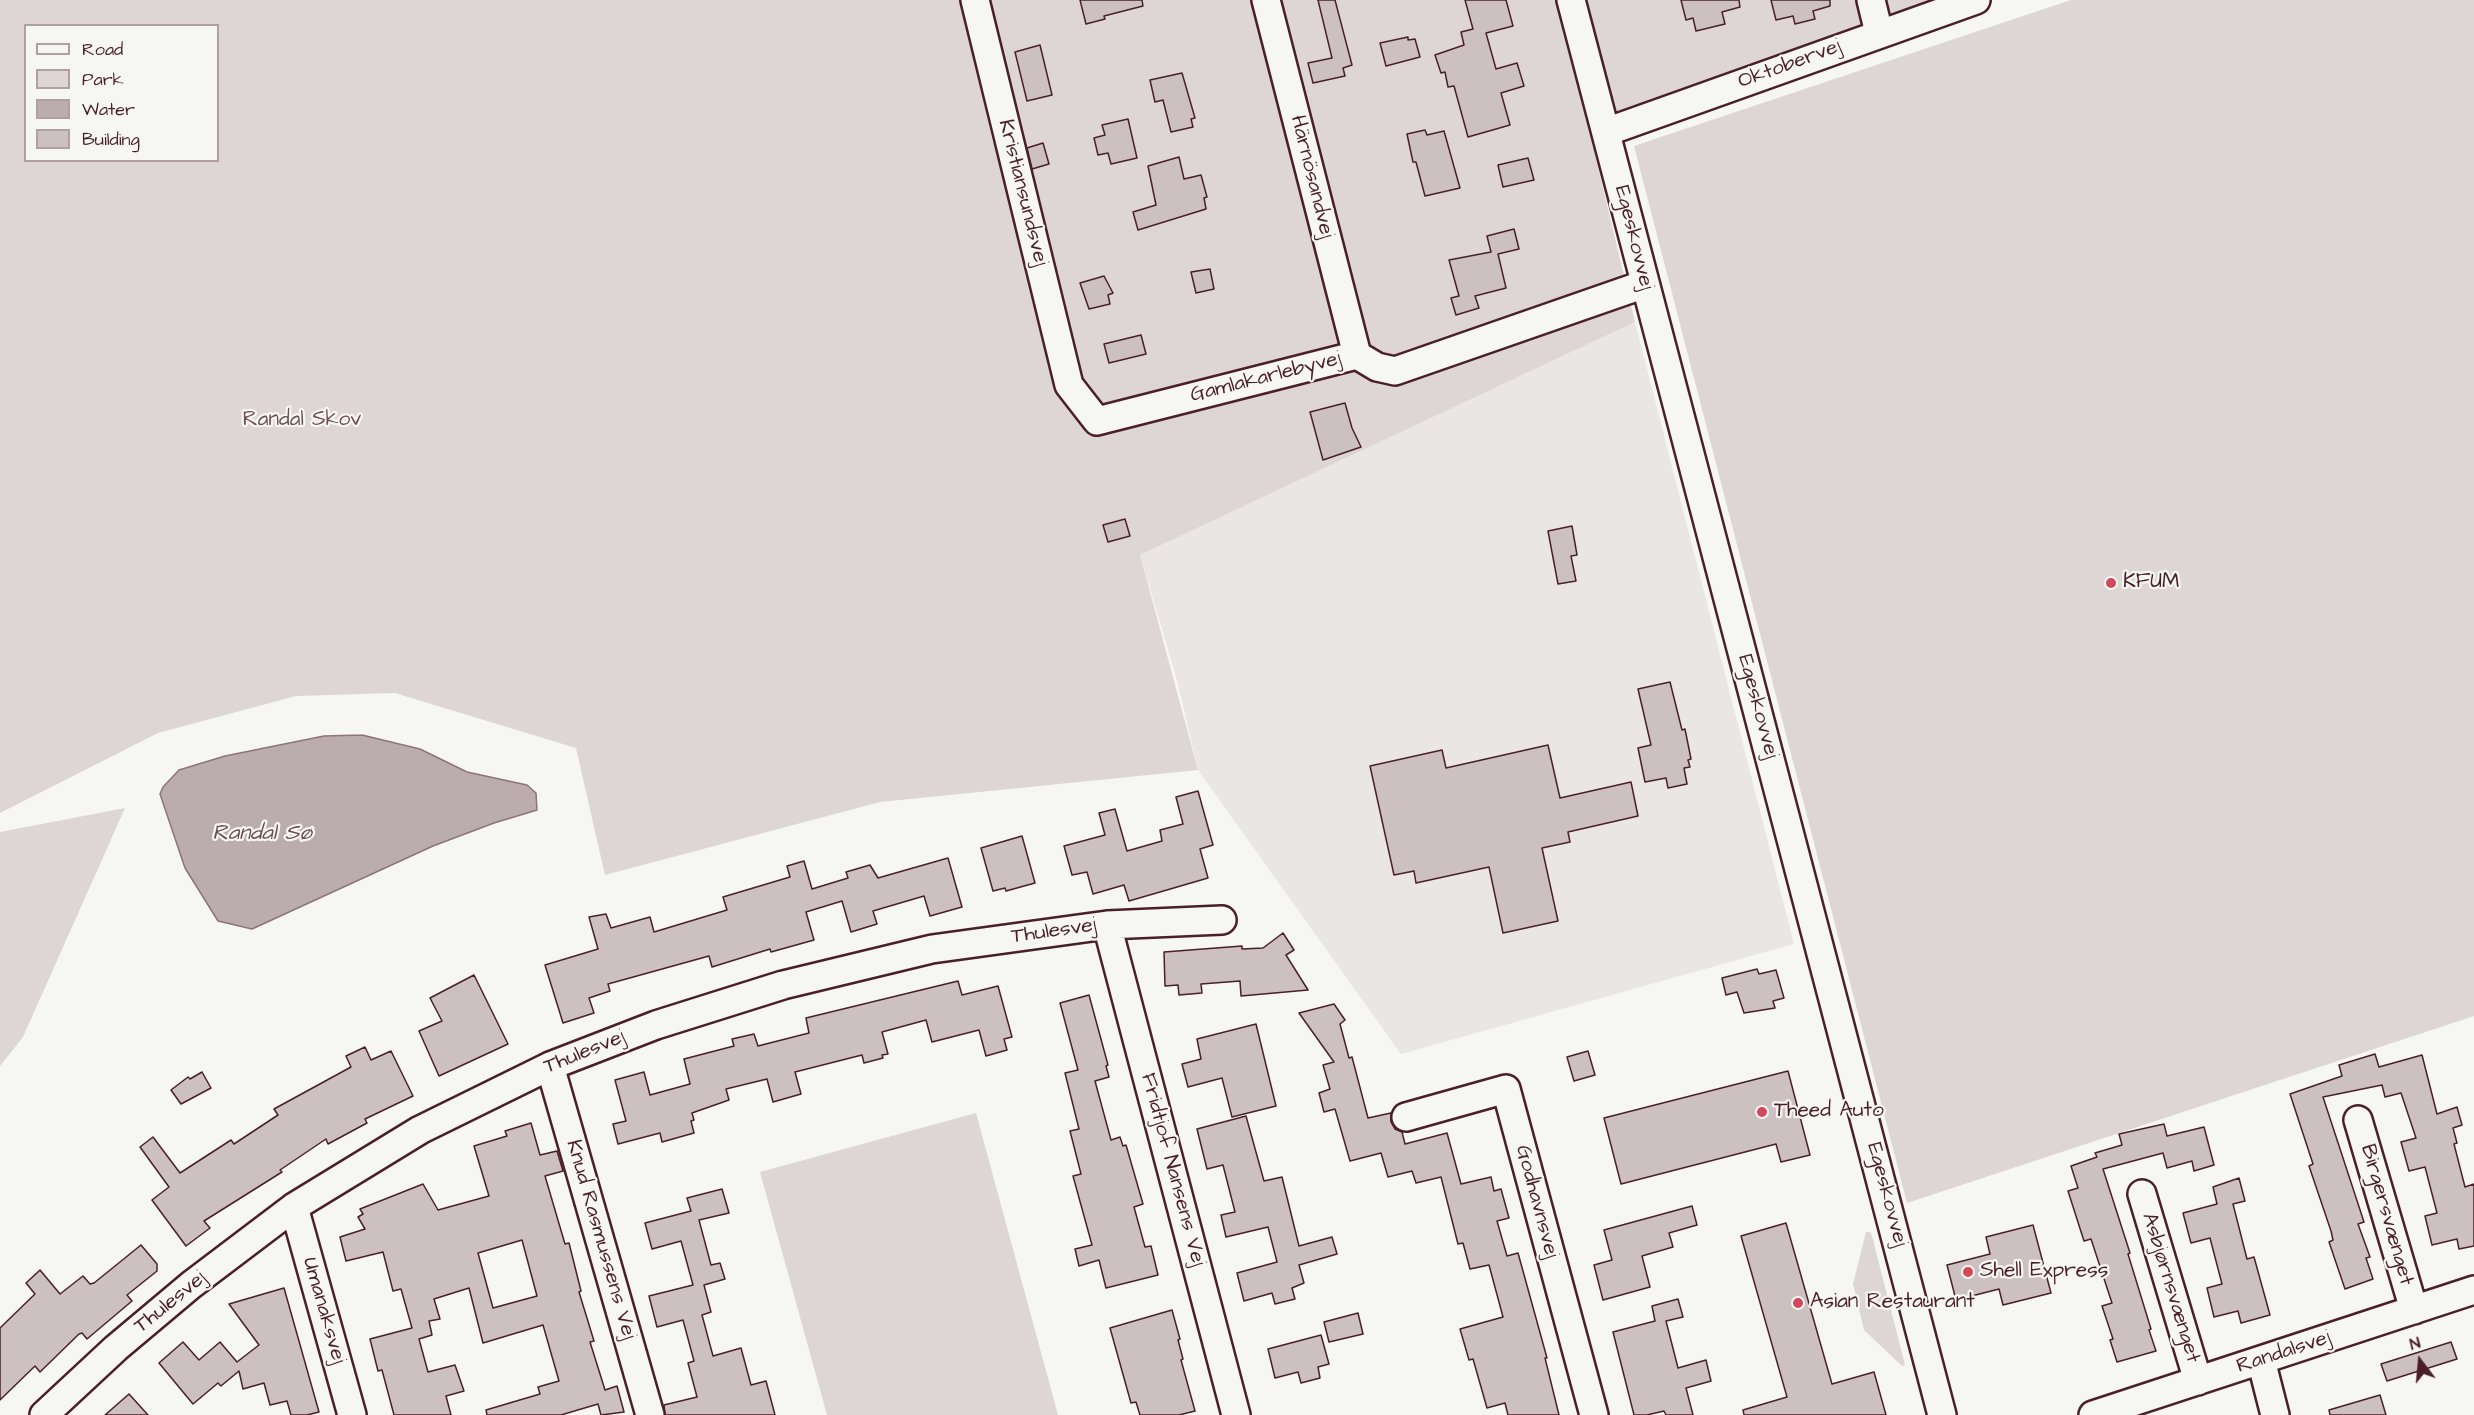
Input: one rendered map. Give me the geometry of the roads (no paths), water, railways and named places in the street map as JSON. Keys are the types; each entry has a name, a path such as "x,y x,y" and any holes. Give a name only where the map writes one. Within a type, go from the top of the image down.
{"street":[{"name":"Kristiansundsvej","path":"975,0 1069,385"},
{"name":"Härnösandvej","path":"1266,0 1357,354"},
{"name":"Egeskovvej","path":"1571,0 1942,1415"},
{"path":"1871,0 1879,33"},
{"name":"Oktobervej","path":"1606,132 1976,0"},
{"name":"Gamlakarlebyvej","path":"1069,385 1097,421 1357,354 1377,366 1395,371 1645,284"},
{"name":"Thulesvej","path":"44,1415 116,1348 183,1292 294,1207 420,1130 550,1066 656,1025 783,985 932,949 1107,926 1222,920"},
{"name":"Fridtjof Nansens Vej","path":"1107,926 1236,1415"},
{"name":"Knud Rasmussens Vej","path":"550,1066 650,1415"},
{"name":"Godhavnsvej","path":"1406,1117 1506,1089 1594,1415"},
{"name":"Birgersvænget","path":"2358,1120 2414,1310"},
{"name":"Asbjørnsvænget","path":"2142,1194 2198,1381"},
{"name":"Umanaksvej","path":"294,1207 352,1415"},
{"name":"Randalsvej","path":"2093,1415 2474,1290"},
{"path":"2261,1360 2275,1415"}],"water":[{"name":"Randal Sø","path":"362,735 420,749 467,772 527,785 536,793 537,810 433,846 252,929 218,921 185,868 160,794 163,787 179,770 225,756 324,736"}],"place":[{"name":"KFUM","path":"2111,583"},
{"name":"Theed Auto","path":"1762,1112"},
{"name":"Shell Express","path":"1968,1272"},
{"name":"Asian Restaurant","path":"1798,1303"}],"park label":[{"name":"Randal Skov","path":"302,421"}]}
